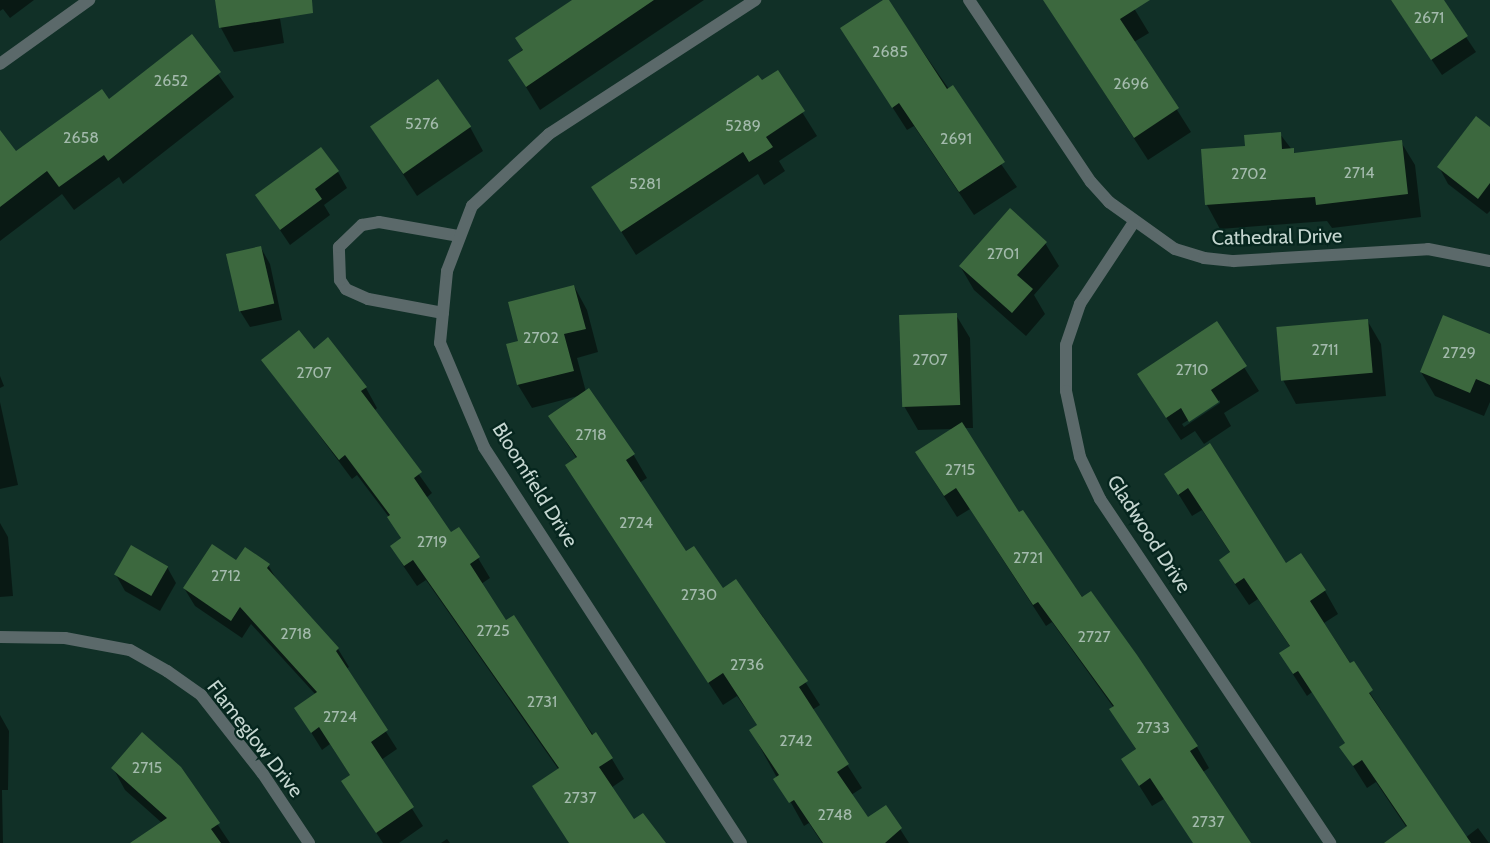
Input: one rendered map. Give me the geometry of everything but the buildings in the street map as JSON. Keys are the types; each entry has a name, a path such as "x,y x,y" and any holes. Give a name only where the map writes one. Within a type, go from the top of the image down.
{"street":[{"path":"0,64 89,0"},
{"name":"Bloomfield Drive","path":"741,843 484,447 440,343 447,271 458,236 472,206 549,134 755,0"},
{"name":"Cathedral Drive","path":"969,0 1091,182 1134,222 1174,249 1204,258 1234,261 1428,249 1490,261"},
{"path":"443,313 368,299 346,289 340,280 339,247 362,225 379,222 458,236"},
{"name":"Gladwood Drive","path":"1134,222 1080,304 1066,345 1066,391 1080,457 1100,499 1330,843"},
{"name":"Flameglow Drive","path":"0,637 65,638 130,650 201,695 263,774 309,843"}]}
